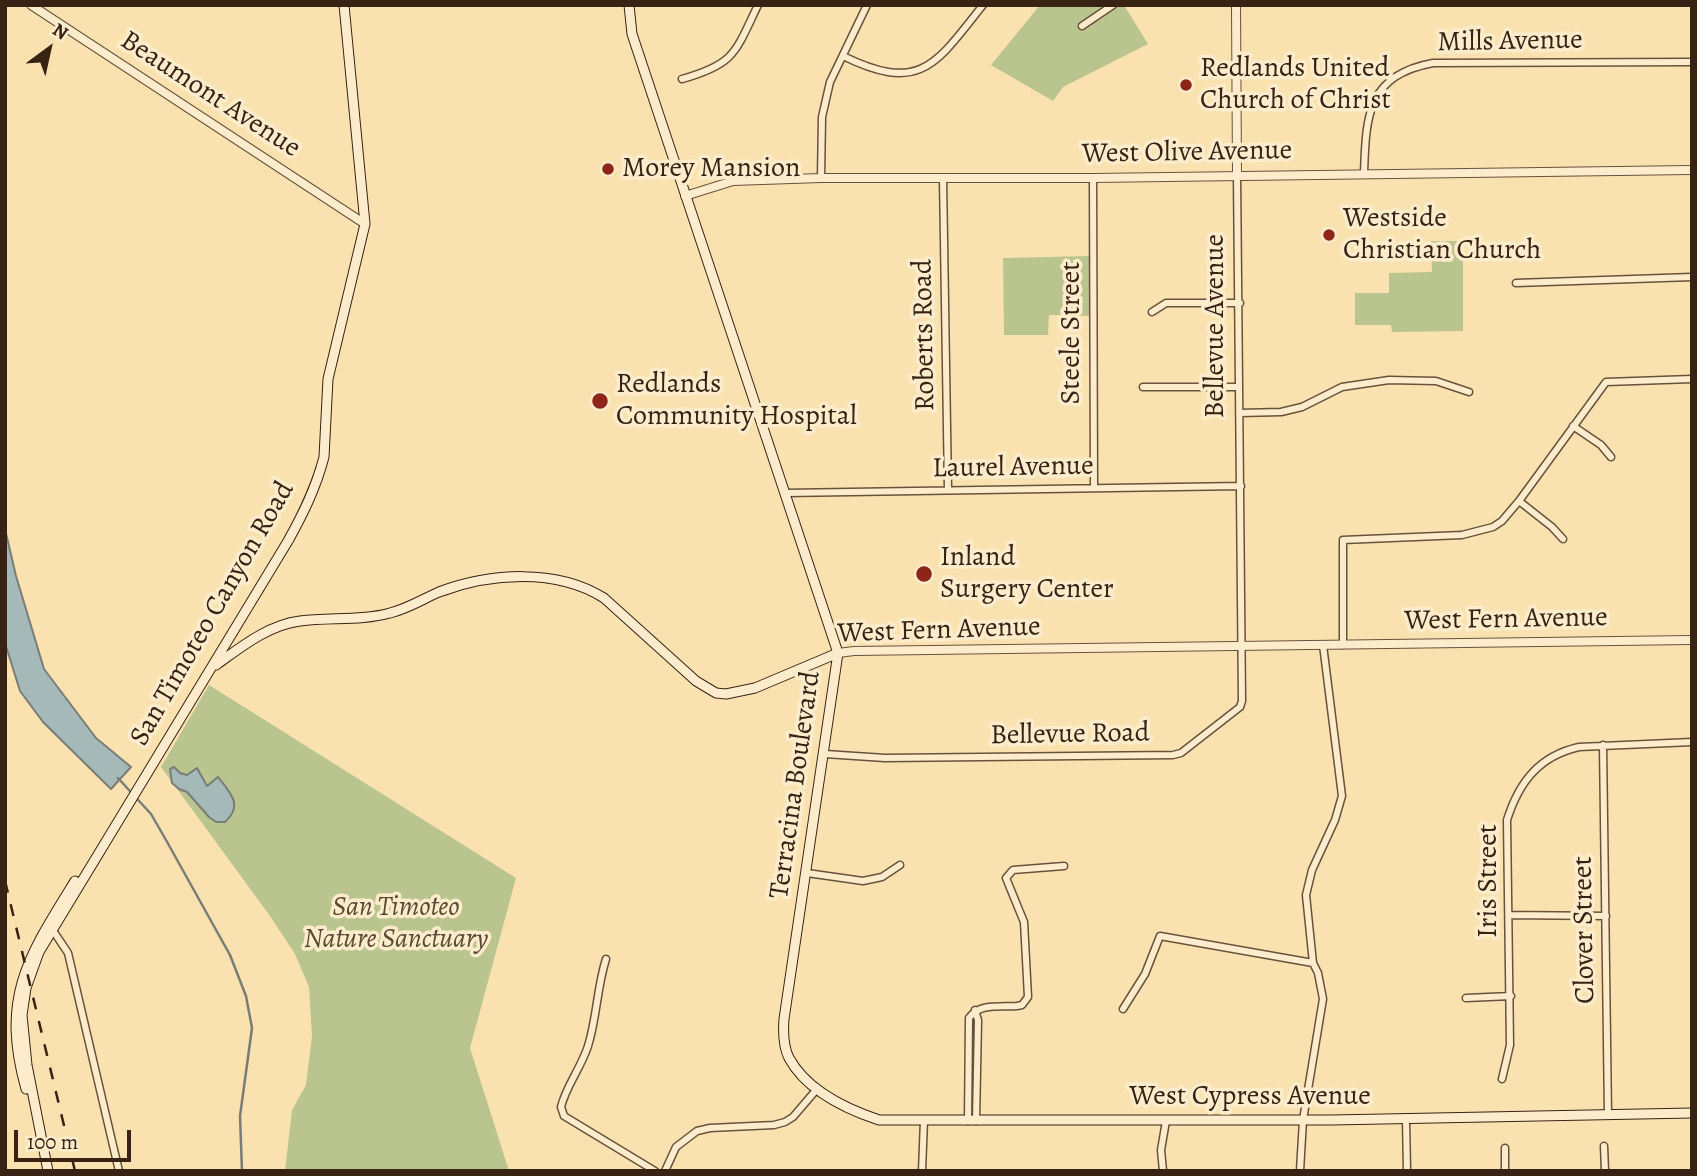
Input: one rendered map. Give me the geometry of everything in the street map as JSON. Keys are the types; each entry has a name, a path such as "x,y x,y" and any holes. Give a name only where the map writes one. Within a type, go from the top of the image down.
{"main road":[{"name":"San Timoteo Canyon Road","path":"48,1171 23,1040 22,1015 29,979 39,952 51,928 298,524 315,488 324,457 328,379 365,224 344,5"},
{"name":"Terracina Boulevard","path":"629,5 632,34 838,653 783,1032 789,1057 817,1089"},
{"name":"West Fern Avenue","path":"212,668 257,636 298,621 390,613 464,584 516,577 560,580 590,589 604,598 696,681 716,693 726,694 755,688 838,653"},
{"name":"West Cypress Avenue","path":"817,1089 849,1110 879,1120 1303,1120 1692,1113"}],"street":[{"name":"Beaumont Avenue","path":"31,5 365,224"},
{"path":"682,79 704,73 725,62 736,51 758,5"},
{"path":"821,178 822,117 830,82 867,5"},
{"path":"843,56 864,66 888,72 918,70 932,64 945,52 983,5"},
{"path":"1082,26 1113,5"},
{"name":"Bellevue Avenue","path":"1236,5 1242,647"},
{"name":"Mills Avenue","path":"1364,173 1365,131 1371,107 1390,82 1408,68 1433,63 1692,62"},
{"name":"West Olive Avenue","path":"685,196 733,181 821,178 1093,178 1692,170"},
{"name":"Roberts Road","path":"943,178 948,490"},
{"name":"Steele Street","path":"1093,178 1094,488"},
{"path":"1517,283 1692,277"},
{"path":"1152,312 1166,303 1240,303"},
{"path":"1343,645 1343,540 1482,532 1502,521 1606,382 1692,379"},
{"path":"1239,413 1281,412 1302,407 1342,387 1389,380 1436,382 1469,392"},
{"path":"1143,387 1238,387"},
{"path":"1573,426 1601,446 1611,457"},
{"name":"Laurel Avenue","path":"785,493 1241,486"},
{"path":"1519,500 1563,539"},
{"name":"West Fern Avenue","path":"838,653 1692,640"},
{"path":"1300,1171 1303,1120 1323,999 1318,973 1313,963 1306,895 1308,883 1335,820 1342,796 1323,645"},
{"name":"Bellevue Road","path":"825,754 885,758 1181,753 1240,707 1242,647"},
{"name":"Iris Street","path":"1502,1079 1510,1045 1511,996 1507,820 1524,781 1540,765 1561,751 1603,745 1692,742"},
{"name":"Clover Street","path":"1603,745 1608,1115"},
{"path":"807,873 863,881 882,877 900,865"},
{"path":"972,1121 968,1023 975,1010 1022,1005 1028,997 1024,922 1006,878 1013,870 1064,866"},
{"path":"1509,915 1606,916"},
{"path":"51,928 68,953 119,1171"},
{"path":"1123,1009 1145,974 1160,936 1313,963"},
{"path":"606,959 600,978 596,1015 588,1048 561,1107 564,1115 655,1171"},
{"path":"1466,998 1511,996"},
{"path":"972,1121 977,1062 978,1020 975,1010"},
{"path":"968,1062 977,1062"},
{"path":"665,1171 676,1147 697,1131 785,1122 793,1117 817,1089"},
{"path":"1406,1119 1407,1171"},
{"path":"922,1171 924,1120"},
{"path":"1163,1171 1161,1150 1166,1121"},
{"path":"1604,1146 1605,1171"},
{"path":"1504,1147 1505,1171"}],"green space":[{"path":"1040,5 1124,5 1148,44 1063,87 1053,101 991,65"},
{"path":"1431,241 1463,241 1463,331 1392,332 1391,325 1355,325 1355,293 1389,293 1389,273 1432,272"},
{"path":"1090,256 1089,316 1049,315 1048,335 1004,335 1003,258"},
{"name":"San Timoteo Nature Sanctuary","path":"209,685 516,878 470,1048 509,1171 285,1171 292,1110 306,1085 312,1036 309,987 295,954 270,916 161,767"}],"shaded area":[{"path":"5,529 44,669 96,738 131,767 111,789 43,722 20,691 5,643"},
{"path":"174,767 187,775 197,768 207,786 218,777 233,799 234,810 231,816 225,822 216,822 209,817 187,792 172,783 170,769"}],"waterway":[{"path":"118,778 151,814 230,955 246,996 252,1028 240,1116 242,1171"}],"railway":[{"path":"5,881 75,1171"}],"place":[{"name":"Redlands United Church of Christ","path":"1186,85"},
{"name":"Morey Mansion","path":"608,169"},
{"name":"Westside Christian Church","path":"1329,235"},
{"name":"Redlands Community Hospital","path":"600,401"},
{"name":"Inland Surgery Center","path":"924,574"}]}
